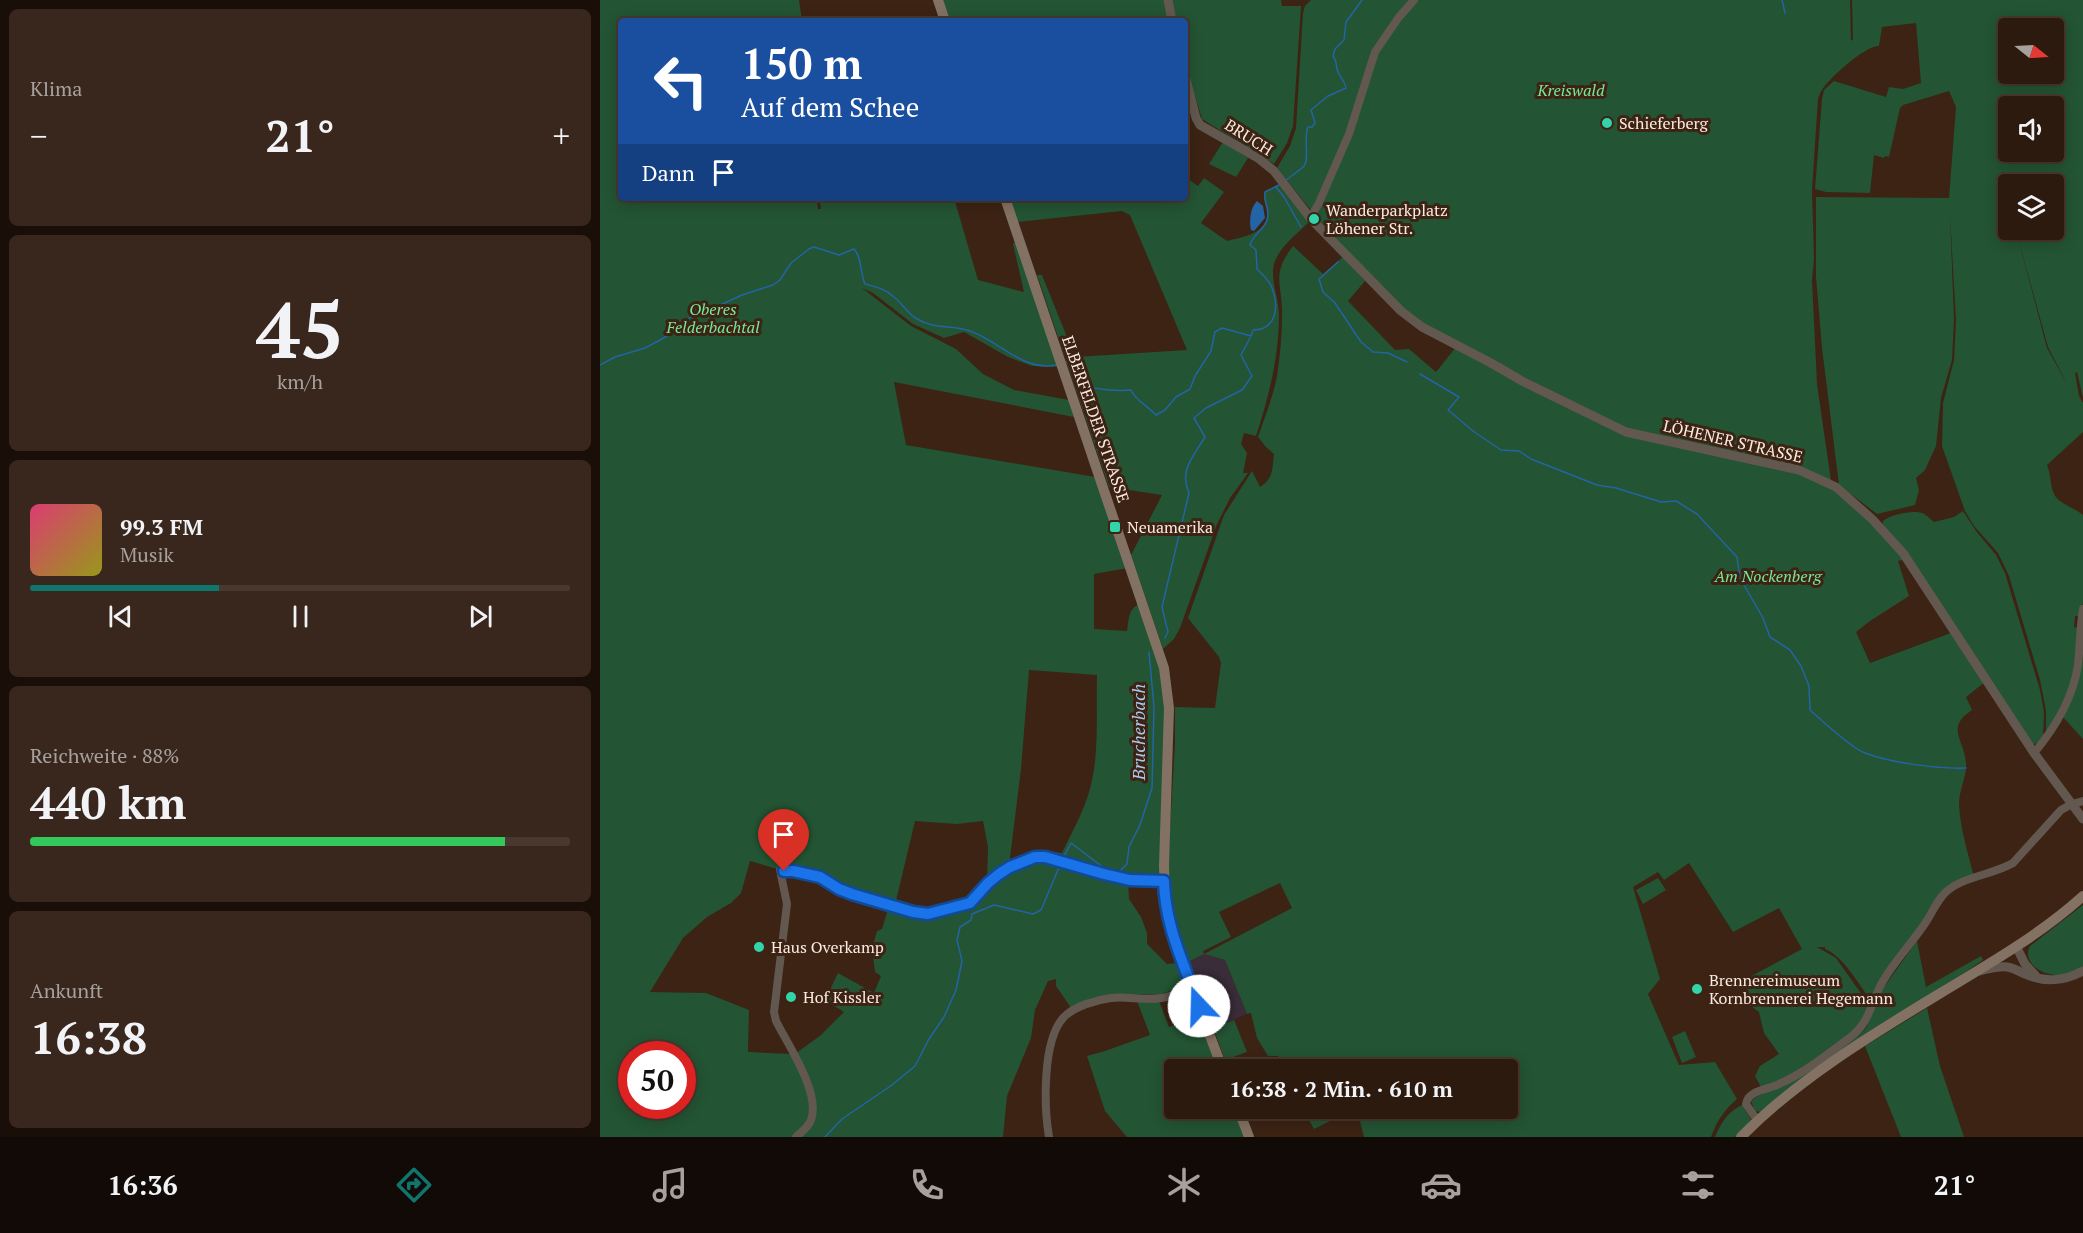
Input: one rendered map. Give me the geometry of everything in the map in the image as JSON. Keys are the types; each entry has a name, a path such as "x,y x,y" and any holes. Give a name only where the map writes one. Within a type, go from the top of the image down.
{"main road":[{"path":"938,0 944,18"},
{"name":"ELBERFELDER STRASSE","path":"1006,201 1164,668 1169,708 1164,881 1169,920 1219,1059"},
{"path":"1741,1137 1757,1120 1817,1073 1860,1043 2012,949 2083,896"},
{"path":"1242,1119 1249,1137"}],"street":[{"path":"1168,0 1171,18"},
{"path":"1310,218 1349,134 1375,52 1399,17 1414,0"},
{"name":"BRUCH","path":"1188,87 1200,125 1258,158 1274,171 1310,218"},
{"name":"LÖHENER STRASSE","path":"1310,218 1401,311 1422,327 1524,382 1626,432 1799,470 1836,487 1872,519 1903,552 1930,597 1965,646 2034,753 2083,819"},
{"path":"2034,753 2052,729 2071,690 2078,666 2083,609"},
{"path":"1757,1120 1746,1104 1747,1098 1751,1094 1779,1084 1804,1070 1858,1032 1866,1022 1876,994 1887,975 1944,894 1956,885 2004,869 2013,863 2061,810 2083,801"},
{"path":"796,1137 808,1126 813,1113 808,1084 776,1021 774,1012 787,904 780,870 820,877 852,894 913,912 928,914 970,903 999,874 1035,857 1045,857 1130,880 1164,881"},
{"path":"2012,949 2019,970"},
{"path":"2012,949 2036,976"},
{"path":"1977,971 2001,967 2019,970 2026,975 2049,980 2067,979 2083,971"},
{"path":"1049,1137 1046,1098 1048,1057 1057,1026 1065,1016 1095,1002 1112,998 1161,998 1192,988"}],"shaded area":[{"path":"1204,954 1225,960 1247,1014 1213,1028 1188,962"}],"green space":[{"name":"Oberes Felderbachtal","path":"600,0 799,0 802,18 618,18 618,201 817,201 818,209 821,209 820,201 955,201 978,280 1024,292 1013,244 1016,241 1059,367 1032,366 1008,357 964,332 944,338 913,324 873,293 862,288 911,326 956,349 983,374 1014,390 1069,400 1074,417 894,382 906,445 1095,477 1128,568 1094,574 1094,629 1127,631 1131,612 1139,604 1163,676 1166,700 1160,878 1129,878 1038,854 1044,851 1062,853 1087,799 1096,755 1097,675 1029,670 1021,769 1009,866 987,883 988,847 983,821 957,824 915,821 895,905 843,889 820,876 784,871 750,861 741,893 731,903 707,917 683,938 650,992 706,993 749,1010 748,1052 791,1054 803,1078 811,1106 810,1115 802,1129 792,1137 600,1137"},
{"path":"942,0 1165,0 1168,18 948,18"},
{"path":"1171,0 1281,0 1282,6 1301,6 1293,126 1287,143 1274,164 1202,119 1188,74 1188,18 1175,18"},
{"path":"1311,0 1411,0 1375,51 1347,137 1310,209 1277,168 1290,146 1296,128 1303,13 1305,6"},
{"name":"Kreiswald","path":"1415,0 1850,0 1851,41 1853,39 1852,0 2083,0 2083,398 2077,372 2075,373 2079,396 2083,403 2083,432 2047,465 2056,497 2083,515 2083,601 2081,616 2075,616 2074,627 2080,628 2078,655 2069,692 2046,736 2046,710 2040,680 2009,576 1998,553 1974,526 1965,511 1942,446 1943,403 1954,360 1956,320 1950,216 1954,319 1952,360 1941,398 1936,446 1925,470 1916,478 1919,490 1915,505 1877,514 1839,485 1822,348 1816,277 1816,197 1949,198 1956,107 1949,91 1903,105 1900,108 1889,157 1874,155 1870,193 1826,192 1815,189 1822,99 1824,90 1834,81 1886,97 1889,87 1903,89 1921,83 1916,23 1882,27 1879,46 1857,56 1826,85 1818,99 1812,190 1814,259 1812,280 1817,384 1831,481 1626,430 1424,325 1406,311 1315,219 1352,135 1376,57","holes":["1998,174 2064,174 2064,240 2019,240 2048,347 2067,384 2047,348 2019,240 1998,240"]},
{"path":"1223,142 1248,158 1236,177 1209,164"},
{"path":"1204,178 1224,192 1201,223 1227,241 1253,234 1263,226 1267,214 1265,191 1279,184 1309,222 1284,246 1274,264 1273,276 1279,315 1277,346 1269,391 1256,436 1244,433 1241,444 1247,453 1243,473 1248,473 1230,498 1217,524 1180,628 1174,639 1163,649 1131,555 1162,495 1109,487 1037,275 1042,275 1075,357 1187,350 1130,215 1122,211 1017,222 1010,201 1188,201 1188,179 1198,186"},
{"name":"Am Nockenberg","path":"1293,246 1323,274 1344,256 1365,281 1348,301 1395,350 1409,349 1436,372 1456,347 1611,429 1794,471 1835,489 1906,559 1898,561 1909,596 1856,632 1870,663 1951,633 1985,682 1966,697 1972,710 1959,722 1958,728 1966,763 1959,804 1974,877 1956,883 1872,1001 1839,958 1825,947 1817,947 1836,958 1870,1006 1856,1031 1803,1068 1762,1089 1755,1076 1760,1066 1779,1054 1764,1033 1759,1012 1751,1006 1742,981 1802,949 1779,908 1733,932 1689,863 1664,880 1658,872 1633,887 1660,979 1648,994 1679,1065 1715,1062 1737,1099 1721,1116 1711,1137 1364,1137 1360,1119 1518,1119 1518,1059 1280,1059 1278,1056 1268,1056 1257,1038 1251,1013 1247,1014 1225,960 1204,954 1188,962 1176,928 1169,888 1175,707 1215,708 1221,663 1219,657 1188,618 1224,515 1252,471 1260,487 1272,473 1274,454 1258,437 1277,376 1281,346 1282,305 1279,280 1282,265","holes":["1280,883 1292,908 1204,954 1203,951 1231,937 1219,912"]},
{"path":"1963,511 1996,555 2005,573 2040,690 2044,712 2043,740 2032,745 1882,527 1883,521 1902,513 1922,513 1934,522 1954,517"},
{"path":"2083,621 2083,739 2062,716 2072,691"},
{"path":"1045,859 1097,876 1128,881 1129,899 1141,917 1147,933 1147,944 1167,964 1178,963 1185,983 1184,987 1161,994 1122,995 1071,1008 1056,986 1056,979 1048,981 1035,1010 1031,1038 1007,1096 1003,1137 797,1137 814,1114 795,1054 821,1035 844,1012 825,1000 838,973 874,993 881,976 875,972 872,949 877,931 882,929 889,906 919,917 957,910 1000,876 1034,860"},
{"path":"1658,878 1666,890 1643,904 1636,890"},
{"path":"2083,905 2083,967 2061,975 2048,974 2036,968 2029,958 2030,946"},
{"path":"1917,941 1926,987 1981,956 1983,960 1761,1112 1755,1111 1751,1101 1756,1097 1799,1076 1858,1036 1866,1028 1884,987"},
{"path":"1137,1001 1159,1001 1169,1027 1197,1016 1214,1059 1164,1059 1164,1119 1238,1119 1245,1137 1127,1137 1105,1111 1087,1056 1150,1035"},
{"path":"1927,1008 1940,1066 1964,1137 1901,1137 1865,1046"},
{"path":"1234,1020 1247,1052 1225,1059 1213,1028"},
{"path":"1685,1031 1696,1057 1682,1063 1672,1037"},
{"path":"1742,1105 1752,1121 1735,1137 1715,1137 1726,1118"},
{"path":"1308,1119 1334,1119 1314,1129"}],"water":[{"path":"1257,201 1263,206 1265,218 1254,231 1251,230 1250,219 1251,211"}],"waterway":[{"path":"1285,181 1306,163 1308,127 1312,127 1315,123 1311,110 1328,96 1346,88 1333,56 1335,49 1344,40 1346,22 1362,0"},
{"path":"1782,0 1785,13"},
{"path":"1066,362 1072,361 1075,376 1080,383 1097,389 1131,390 1135,397 1156,415 1165,410 1176,397 1190,389 1195,376 1211,351 1215,332 1222,328 1251,336 1253,330 1267,326 1274,316 1274,295 1269,282 1257,269 1256,250 1250,245 1267,220 1265,192 1279,185"},
{"path":"1276,187 1301,227"},
{"path":"600,365 660,340 680,328 683,323 703,308 716,307 742,295 773,285 780,280 791,263 814,247 839,255 854,249 857,252 865,284 888,292 914,317 923,322 978,334 1032,364 1056,365"},
{"path":"1338,262 1319,279 1323,292 1335,303 1361,342 1373,352 1388,353 1407,362"},
{"name":"Brucherbach","path":"1165,638 1168,632 1162,607 1189,493 1186,485 1187,470 1192,457 1205,437 1194,418 1206,408 1242,390 1252,376 1241,355 1250,338"},
{"path":"1420,374 1459,397 1448,410 1501,450 1519,451 1531,459 1597,485 1616,488 1661,502 1676,501 1697,514 1737,557 1740,578 1763,618 1770,637 1790,650 1801,666 1809,686 1810,710 1845,740 1865,753 1915,765 1966,768"},
{"name":"Brucherbach","path":"1063,858 1071,843 1108,871 1118,873 1127,864 1129,847 1140,825 1152,788 1154,707 1149,652"},
{"name":"Brucherbach","path":"825,1137 842,1119 892,1085 915,1066 944,1017 956,990 962,961 957,940 960,927 971,920 972,914 994,905 1033,914 1041,910 1060,865"}],"place":[{"name":"Schieferberg","path":"1607,123"},
{"name":"Wanderparkplatz Löhener Str.","path":"1314,219"},
{"name":"Neuamerika","path":"1115,527"},
{"name":"Haus Overkamp","path":"759,947"},
{"name":"Brennereimuseum Kornbrennerei Hegemann","path":"1697,989"},
{"name":"Hof Kissler","path":"791,997"}],"route":[{"path":"784,871 820,877 852,894 920,914 970,903 999,874 1035,857 1045,857 1130,880 1164,881 1165,902 1171,929 1199,1006"}]}
